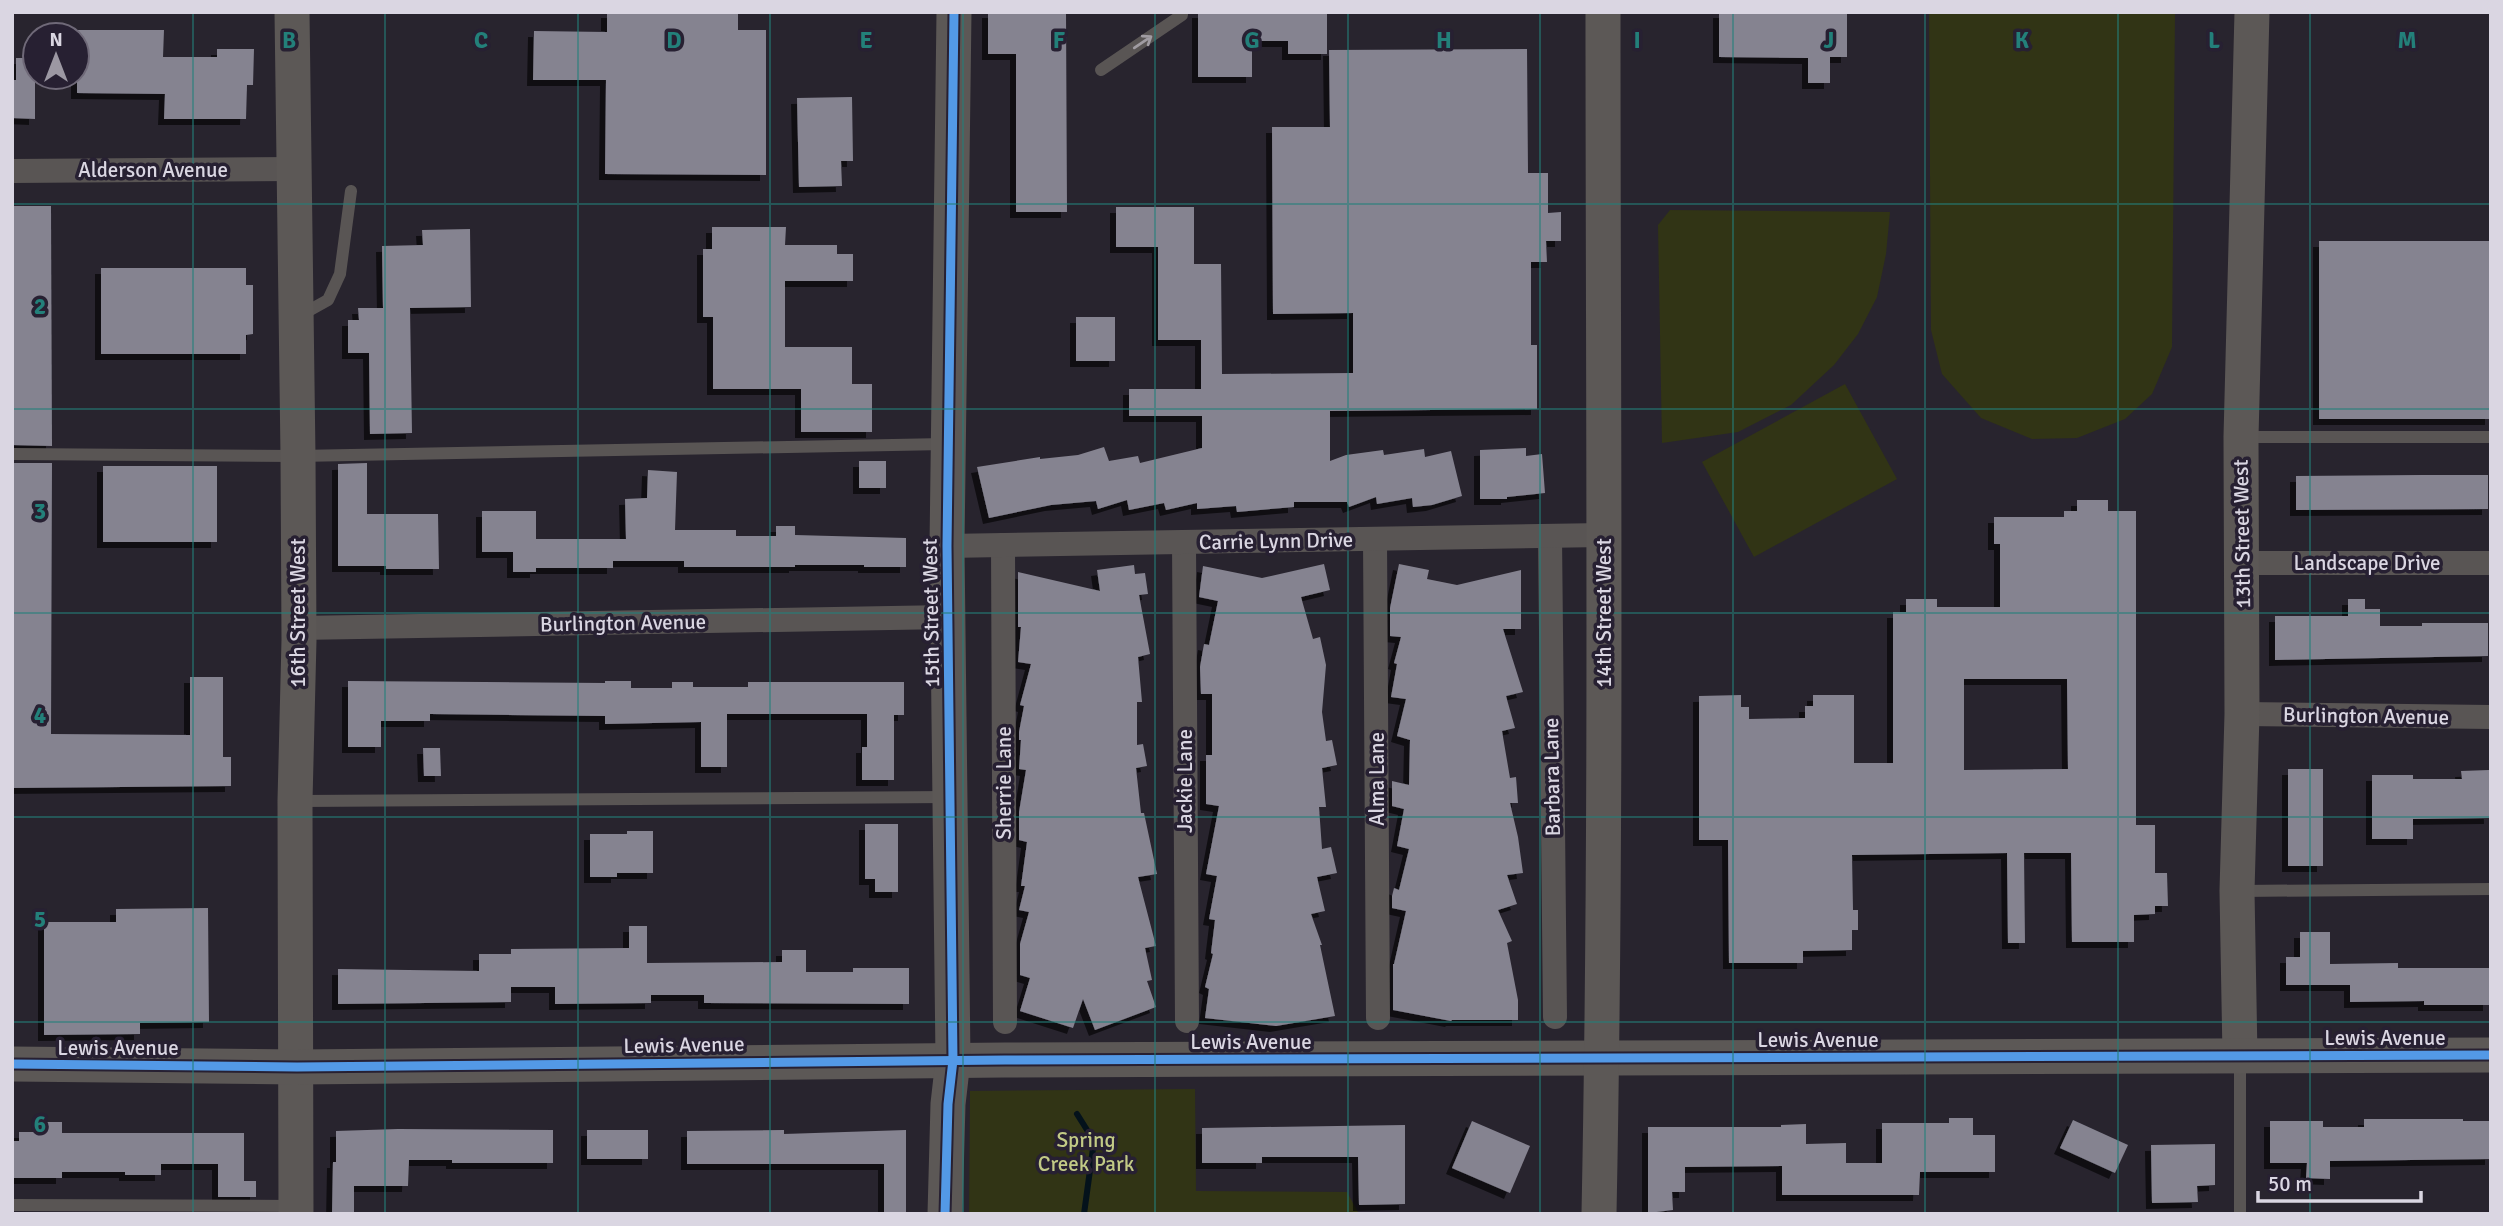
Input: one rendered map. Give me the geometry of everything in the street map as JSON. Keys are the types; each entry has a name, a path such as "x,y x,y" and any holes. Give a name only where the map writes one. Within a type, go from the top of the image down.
{"street":[{"name":"16th Street West","path":"292,12 298,456 296,1210"},
{"name":"15th Street West","path":"945,1214 948,1104 953,1060 947,546 954,12"},
{"name":"14th Street West","path":"1599,1214 1604,535 1602,12"},
{"name":"13th Street West","path":"2240,1056 2237,891 2242,714 2241,437 2252,12"},
{"name":"Alderson Avenue","path":"12,170 295,169"},
{"name":"Carrie Lynn Drive","path":"947,546 1604,535"},
{"name":"Barbara Lane","path":"1550,536 1555,1017"},
{"name":"Alma Lane","path":"1375,539 1378,1018"},
{"name":"Jackie Lane","path":"1184,542 1187,1021"},
{"name":"Sherrie Lane","path":"1003,545 1005,1022"},
{"name":"Landscape Drive","path":"2243,563 2491,563"},
{"name":"Burlington Avenue","path":"298,628 948,617"},
{"name":"Burlington Avenue","path":"2242,714 2491,717"},
{"name":"Lewis Avenue","path":"12,1064 297,1067 953,1060 2491,1055"}],"lane":[{"path":"1101,70 1182,15 1182,12"},
{"path":"297,317 328,300 340,274 351,191"},
{"path":"2241,437 2491,437"},
{"path":"12,454 298,456 948,444"},
{"path":"295,801 950,797"},
{"path":"2237,891 2491,890"},
{"path":"2240,1056 2240,1214"},
{"path":"12,1206 296,1210"}],"green space":[{"path":"1929,12 2175,12 2172,347 2152,394 2125,419 2077,438 2032,439 1981,418 1942,374 1931,330"},
{"path":"1670,210 1890,212 1886,254 1877,297 1858,334 1834,365 1791,405 1738,432 1662,443 1658,225"},
{"path":"1845,384 1897,479 1754,557 1702,462"},
{"name":"Spring Creek Park","path":"1195,1089 1196,1191 1347,1192 1359,1214 969,1214 970,1091"}],"building":[{"path":"607,12 738,12 738,30 766,30 766,175 605,174 606,80 533,80 534,31 607,32"},
{"path":"988,12 1066,12 1067,212 1016,212 1016,54 988,54"},
{"path":"1198,12 1327,12 1327,54 1288,54 1288,41 1252,41 1252,77 1198,77"},
{"path":"1719,12 1847,12 1847,57 1830,57 1830,83 1808,83 1808,58 1719,57"},
{"path":"91,30 164,30 163,57 217,57 217,49 254,49 253,85 247,85 246,119 164,119 165,94 77,93 91,91"},
{"path":"1527,49 1528,173 1548,173 1548,213 1561,212 1561,241 1546,241 1547,262 1531,262 1531,345 1537,345 1537,409 1330,411 1330,461 1346,455 1383,450 1384,455 1424,449 1425,457 1451,451 1462,496 1432,505 1413,507 1412,498 1377,504 1376,497 1349,507 1347,502 1294,502 1294,507 1237,512 1236,506 1197,509 1197,503 1166,510 1164,503 1129,510 1127,500 1098,509 1096,501 1051,505 989,518 977,467 1040,457 1078,455 1104,447 1109,461 1138,456 1140,463 1202,448 1202,416 1129,416 1129,389 1201,389 1201,340 1158,340 1158,247 1116,247 1116,207 1194,207 1194,264 1221,264 1222,374 1353,373 1353,313 1273,314 1272,127 1330,127 1329,50"},
{"path":"16,58 21,58 21,91 35,91 35,119 12,118 12,80 16,80"},
{"path":"852,97 853,161 841,161 842,186 799,187 797,98"},
{"path":"12,206 51,206 52,446 12,445"},
{"path":"712,227 786,227 785,245 837,245 837,254 853,254 853,281 785,281 785,347 852,347 852,384 872,384 872,432 801,432 801,389 713,389 713,317 703,317 703,249 712,249"},
{"path":"470,229 471,307 410,308 412,433 370,434 369,353 348,353 348,320 359,320 358,308 383,308 382,246 423,245 422,230"},
{"path":"2319,241 2491,241 2491,419 2319,419"},
{"path":"101,268 246,268 246,285 253,285 253,334 246,335 246,354 101,354"},
{"path":"1076,317 1115,317 1115,361 1076,361"},
{"path":"1526,448 1526,456 1542,454 1545,493 1507,499 1480,499 1480,450"},
{"path":"859,461 886,461 886,488 859,488"},
{"path":"12,463 52,463 51,734 190,735 190,677 223,677 223,757 231,757 231,786 12,788"},
{"path":"367,463 367,514 438,514 439,569 338,566 338,464"},
{"path":"103,466 217,466 217,542 103,542"},
{"path":"648,470 677,472 675,530 736,530 736,536 776,536 776,526 795,526 795,535 906,538 906,567 684,567 684,561 613,561 613,568 536,568 536,572 513,572 513,552 482,552 482,511 536,511 536,539 626,539 625,499 647,498"},
{"path":"2488,475 2488,509 2296,510 2296,476"},
{"path":"2077,500 2108,500 2108,511 2136,511 2136,825 2155,825 2155,873 2167,873 2168,906 2155,906 2155,914 2134,915 2134,942 2072,942 2071,853 2024,853 2025,943 2008,943 2007,853 1852,855 1853,910 1858,910 1858,930 1852,930 1852,950 1803,951 1803,963 1729,963 1728,840 1699,840 1699,696 1741,695 1741,707 1749,707 1749,719 1805,718 1805,706 1813,706 1813,695 1854,695 1854,763 1893,763 1893,612 1906,612 1906,599 1937,599 1937,607 2000,607 2000,544 1994,544 1994,517 2064,517 2064,511 2077,511","holes":["1964,679 2067,679 2068,769 1964,770"]},
{"path":"1324,564 1330,590 1301,597 1313,639 1320,637 1326,665 1322,712 1326,741 1332,740 1337,765 1322,768 1326,807 1319,807 1322,849 1331,847 1337,873 1317,877 1325,911 1311,914 1322,945 1335,1016 1276,1026 1205,1018 1209,989 1205,987 1213,954 1215,920 1209,919 1217,876 1206,874 1219,806 1206,804 1206,755 1212,755 1212,694 1201,694 1200,667 1204,644 1209,645 1218,601 1199,597 1203,566 1262,578"},
{"path":"1399,564 1429,570 1427,579 1457,585 1521,570 1521,629 1503,629 1523,692 1506,696 1515,728 1502,731 1510,778 1516,777 1518,803 1510,803 1523,873 1507,875 1517,904 1498,910 1512,941 1507,943 1518,1000 1518,1020 1451,1021 1393,1010 1393,964 1406,911 1392,908 1392,896 1394,888 1399,890 1409,849 1397,846 1404,809 1392,806 1392,781 1409,785 1410,740 1397,736 1406,699 1391,697 1397,664 1394,663 1401,637 1390,636 1390,608"},
{"path":"1134,565 1135,574 1145,573 1148,594 1139,595 1150,654 1138,657 1142,702 1137,702 1137,745 1143,744 1147,766 1136,768 1141,813 1144,813 1157,874 1138,877 1156,946 1145,948 1152,980 1147,981 1156,1007 1095,1030 1083,999 1073,1028 1020,1011 1030,978 1020,975 1020,944 1029,912 1019,910 1025,886 1021,886 1027,842 1019,840 1019,812 1026,770 1019,769 1019,732 1024,706 1020,705 1031,664 1018,662 1021,627 1018,627 1018,572 1100,591 1097,570"},
{"path":"2348,599 2365,599 2365,609 2380,609 2380,626 2488,623 2488,656 2275,660 2275,616 2348,616"},
{"path":"348,681 631,681 631,688 672,688 672,682 693,682 693,687 748,687 748,682 904,682 904,715 894,715 894,780 862,780 862,747 867,747 867,714 727,714 727,767 701,767 701,722 605,724 605,716 430,714 430,721 381,721 381,747 348,747"},
{"path":"423,748 440,748 441,776 424,776"},
{"path":"2288,769 2323,769 2323,866 2288,866"},
{"path":"2489,770 2490,818 2413,819 2413,839 2372,839 2372,775 2413,775 2413,779 2462,779 2461,771"},
{"path":"865,824 898,824 898,892 875,892 875,879 865,879"},
{"path":"627,831 653,831 653,873 617,873 617,877 590,877 590,834 627,834"},
{"path":"208,908 209,1022 140,1023 140,1034 44,1035 44,922 116,922 116,909"},
{"path":"629,926 647,926 647,963 782,962 782,950 806,950 806,972 853,972 853,968 909,968 909,1004 704,1003 704,995 651,995 651,1003 555,1004 555,987 511,987 511,1002 338,1004 338,969 479,971 479,954 511,954 511,949 629,948"},
{"path":"2300,932 2330,932 2330,964 2398,963 2398,968 2489,968 2489,1005 2424,1005 2424,1001 2350,1002 2350,985 2286,985 2286,957 2300,957"},
{"path":"1949,1118 1973,1118 1973,1135 1995,1135 1995,1172 1920,1172 1919,1195 1782,1195 1782,1166 1685,1167 1685,1192 1672,1192 1673,1210 1648,1213 1648,1127 1781,1127 1806,1124 1806,1144 1846,1143 1846,1163 1882,1163 1882,1123 1949,1123"},
{"path":"2364,1119 2491,1121 2491,1159 2330,1161 2330,1179 2306,1178 2307,1163 2270,1163 2270,1121 2323,1121 2323,1127 2364,1127"},
{"path":"2073,1120 2128,1145 2115,1173 2060,1148"},
{"path":"1472,1121 1530,1146 1510,1193 1452,1168"},
{"path":"45,1122 62,1122 62,1133 244,1133 244,1181 256,1181 256,1197 218,1197 218,1164 161,1164 161,1175 62,1172 62,1178 12,1178 12,1141 19,1141 19,1132 45,1132"},
{"path":"1405,1125 1405,1204 1359,1205 1358,1157 1262,1157 1262,1163 1202,1163 1202,1128"},
{"path":"553,1130 553,1163 452,1163 452,1160 409,1160 408,1186 354,1186 354,1214 332,1214 336,1131"},
{"path":"587,1130 648,1130 648,1159 587,1159"},
{"path":"784,1130 784,1134 906,1130 906,1214 884,1214 884,1164 687,1164 687,1131"},
{"path":"2215,1144 2215,1185 2197,1186 2198,1202 2152,1203 2151,1145"}],"waterway":[{"path":"1077,1114 1094,1141 1084,1214"}],"cycle path":[{"path":"945,1214 948,1104 953,1060 947,546 954,12"},
{"path":"12,1064 297,1067 1005,1060 2491,1055"}]}
